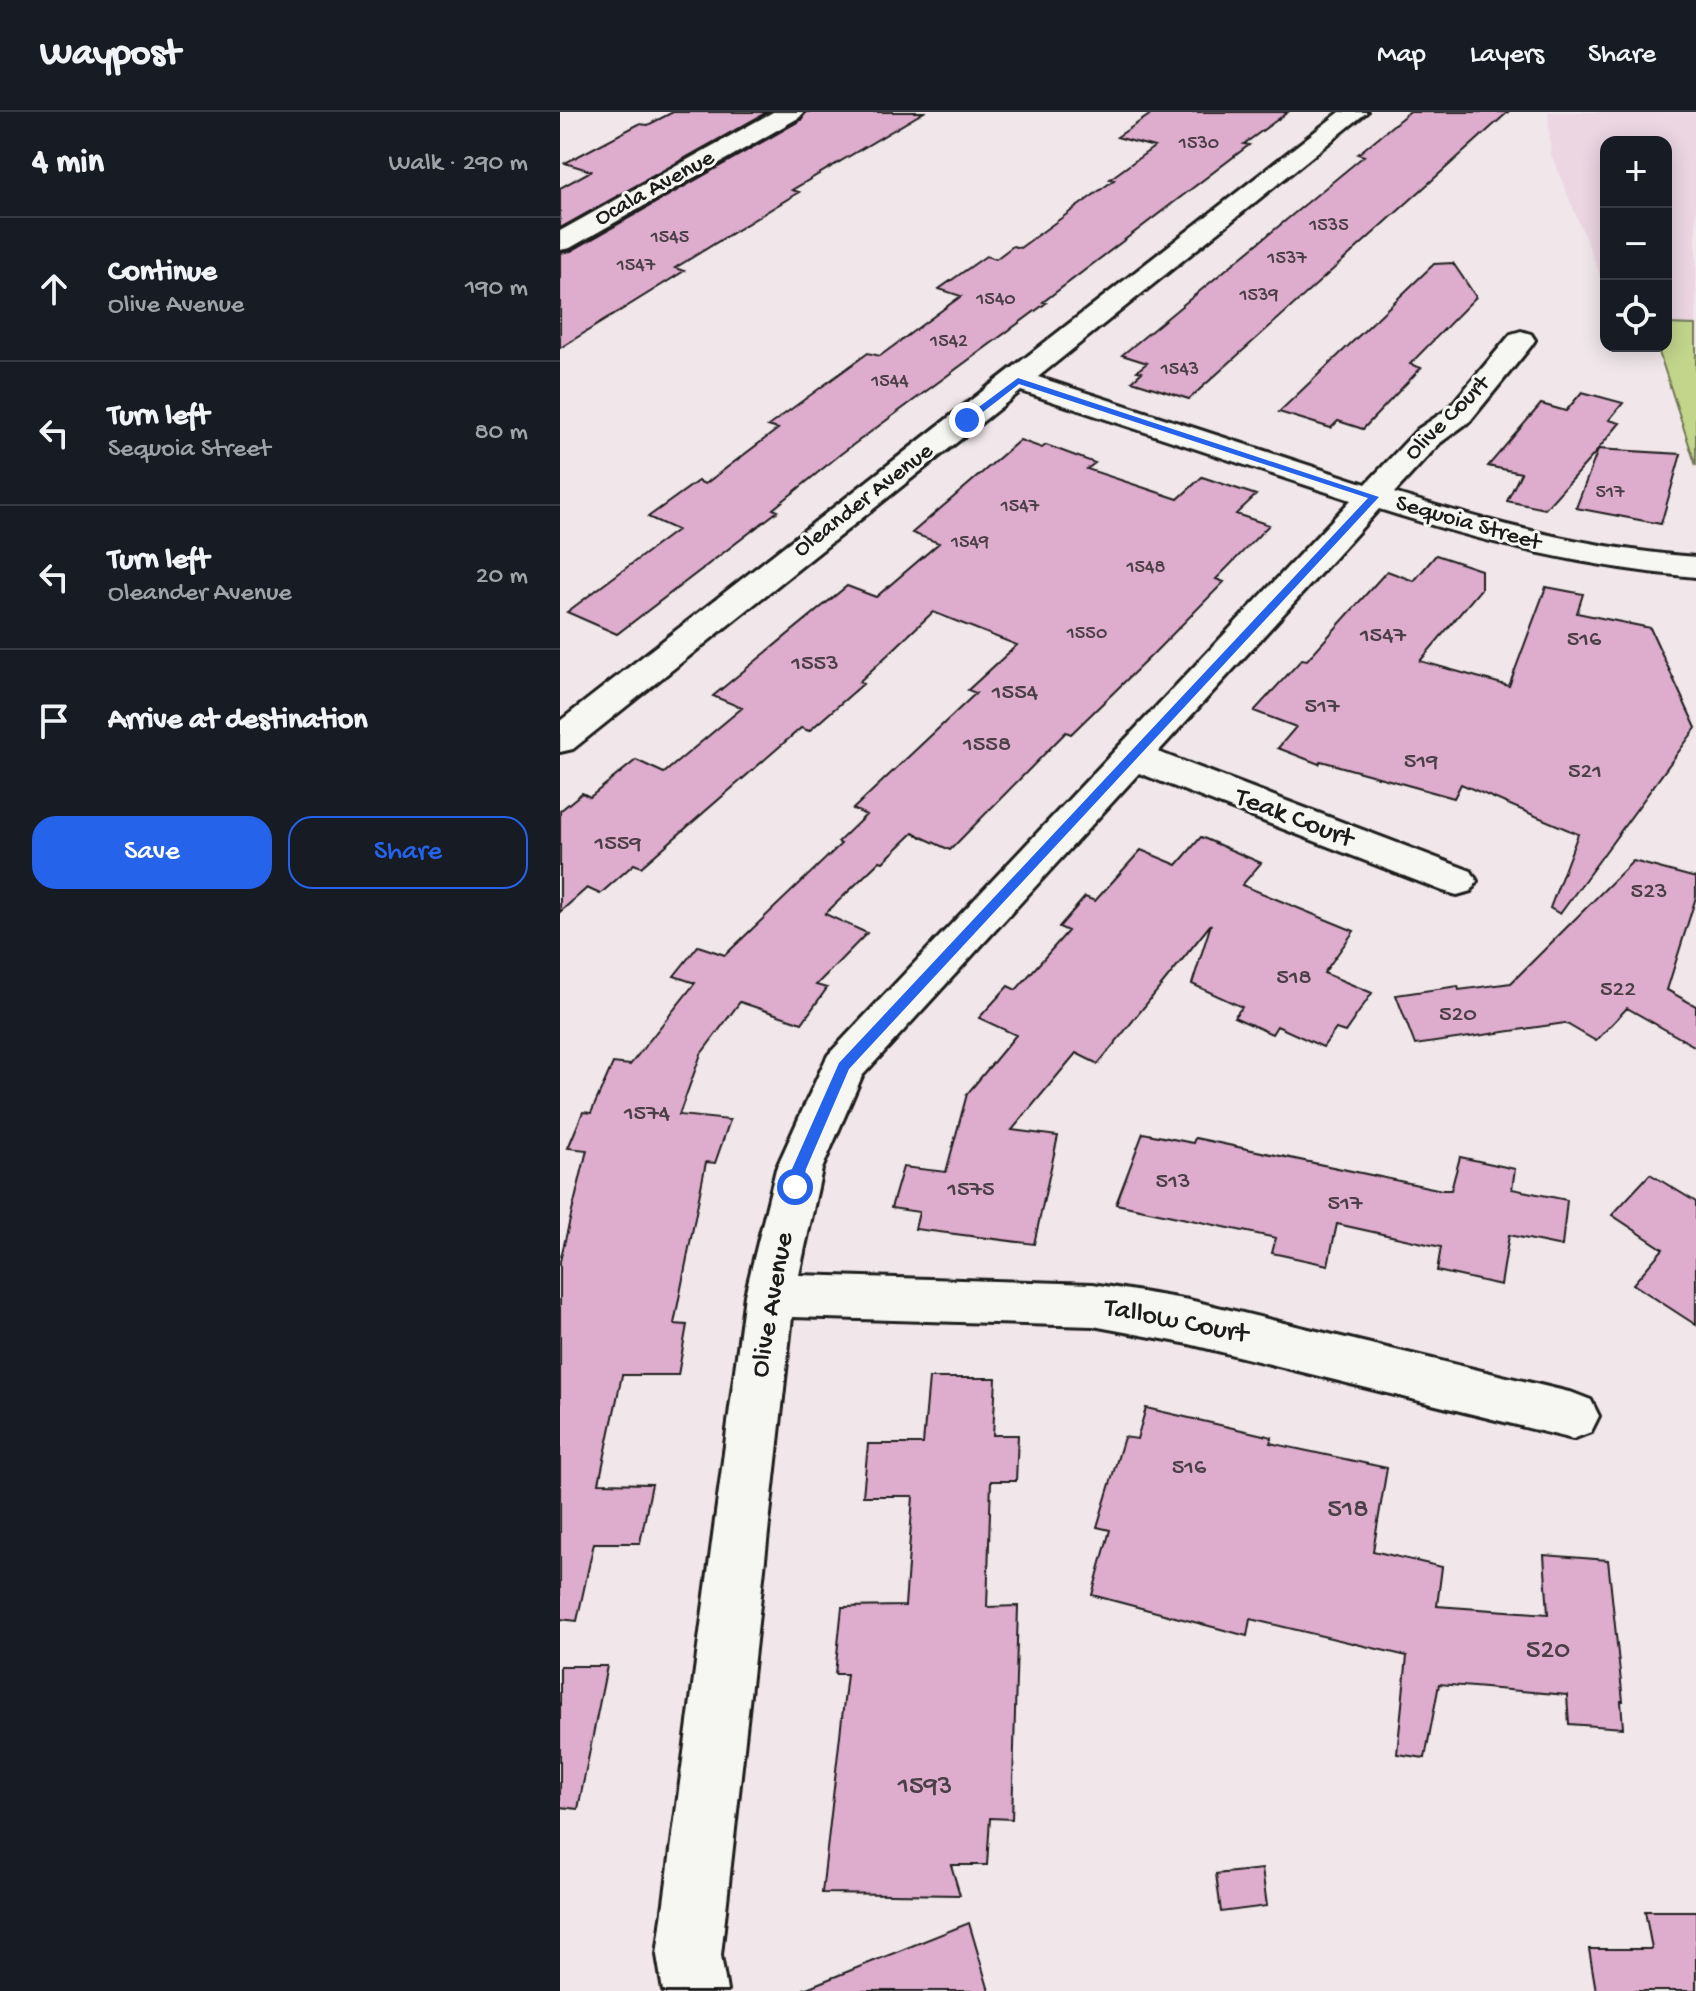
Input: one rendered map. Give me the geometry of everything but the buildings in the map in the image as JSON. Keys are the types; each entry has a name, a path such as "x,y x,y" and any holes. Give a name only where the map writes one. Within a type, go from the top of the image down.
{"street":[{"name":"Ocala Avenue","path":"560,242 791,112"},
{"name":"Oleander Avenue","path":"560,740 1355,112"},
{"name":"Olive Court","path":"1374,497 1429,436 1459,415 1521,340"},
{"name":"Sequoia Street","path":"1018,380 1374,497 1535,545 1633,563 1696,567"},
{"name":"Olive Avenue","path":"695,1991 689,1955 770,1295 799,1169 844,1067 1374,497"},
{"name":"Teak Court","path":"1131,756 1457,881"},
{"name":"Tallow Court","path":"770,1295 1093,1305 1189,1322 1573,1416"}],"shaded area":[{"path":"1548,112 1696,112 1696,325 1672,324 1672,136 1600,136 1600,274 1551,154"}],"green space":[{"path":"1672,324 1696,325 1696,466 1659,352 1672,352"}],"route":[{"path":"795,1187 799,1169 844,1067 1374,497 1018,380 967,420"}]}
